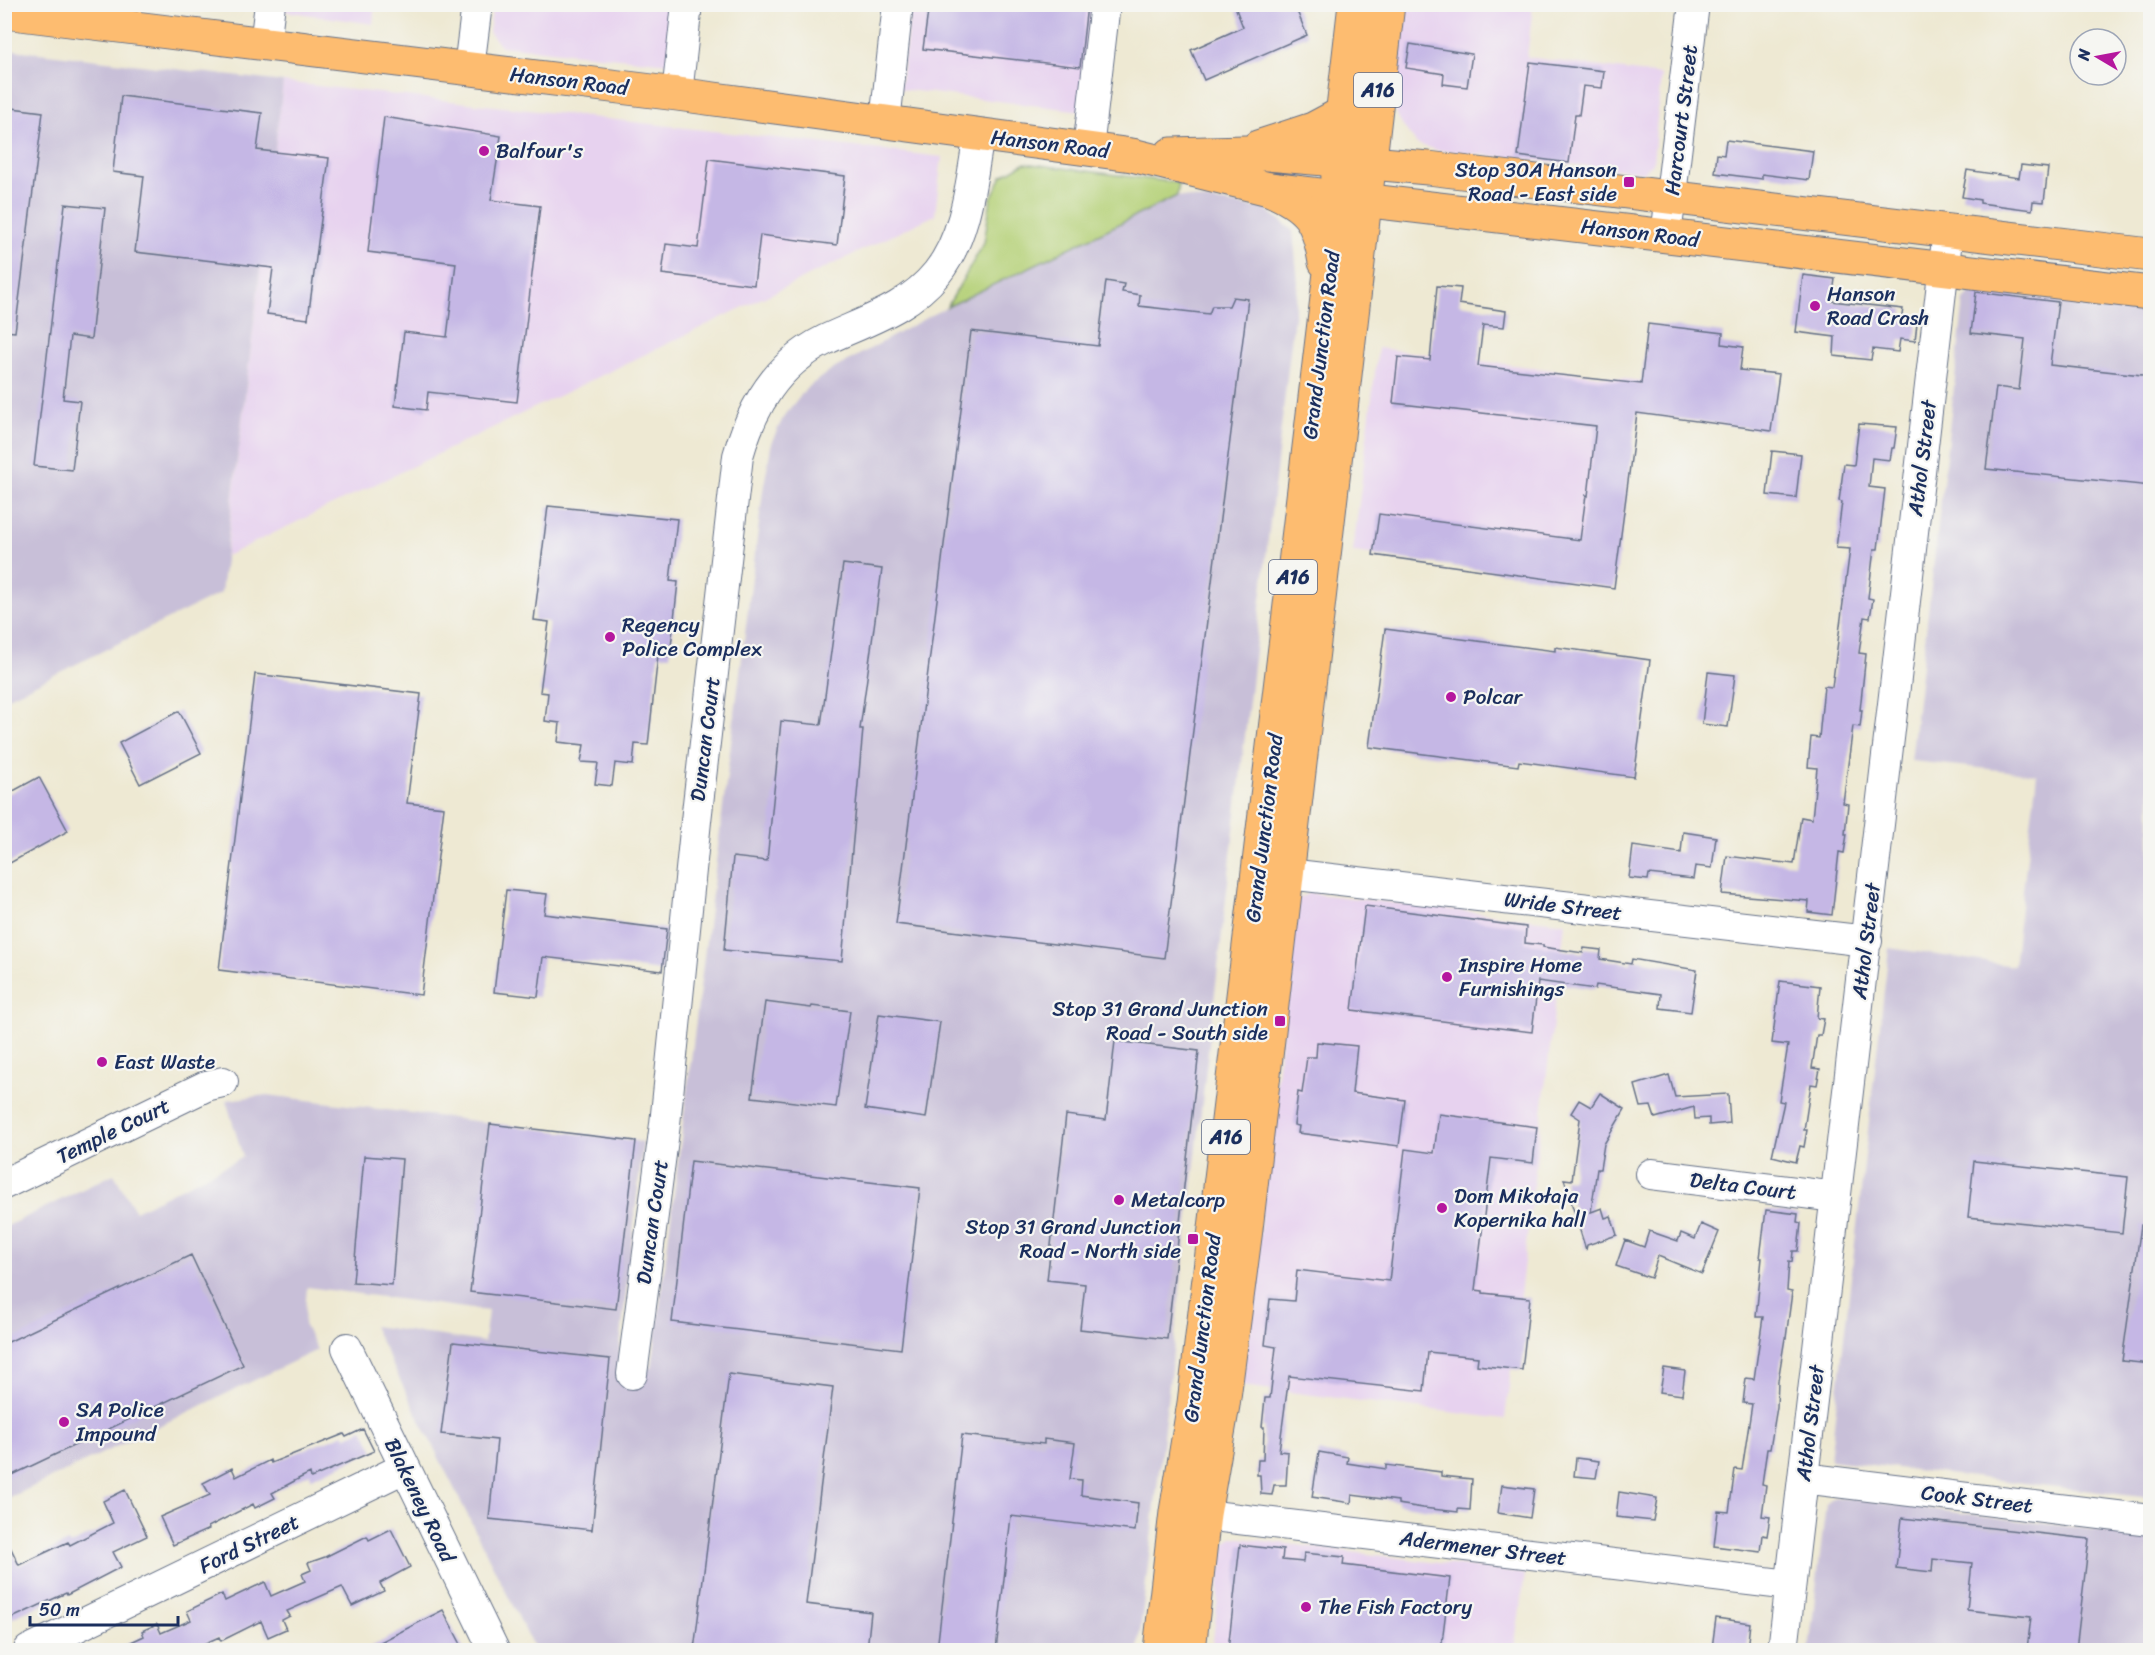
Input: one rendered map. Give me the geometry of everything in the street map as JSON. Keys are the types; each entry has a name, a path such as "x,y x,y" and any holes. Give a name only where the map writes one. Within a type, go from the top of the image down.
{"main road":[{"name":"Grand Junction Road","path":"1273,872 1360,252 1352,199 1337,160 1355,4"},
{"name":"Grand Junction Road","path":"1160,1650 1190,1513 1222,1405 1243,1252 1273,872 1328,284 1352,199 1370,163 1388,4"},
{"name":"Hanson Road","path":"4,12 54,11 265,44 677,94 1132,155 1269,189 2151,293"},
{"path":"1245,152 1313,129 1341,114"},
{"name":"Hanson Road","path":"1132,155 1245,152 1370,163 2151,255"},
{"path":"1269,189 1309,212 1321,237 1328,284"},
{"path":"1360,252 1370,232 1396,213 1445,210"},
{"name":"Grand Junction Road","path":"1189,1650 1190,1513"}],"street":[{"path":"265,44 270,4"},
{"path":"469,68 477,4"},
{"path":"677,94 687,4"},
{"path":"885,122 898,4"},
{"path":"1088,149 1106,4"},
{"name":"Harcourt Street","path":"1666,236 1694,4"},
{"name":"Duncan Court","path":"632,1374 665,1124 696,821 737,468 744,436 767,390 784,370 805,352 907,302 938,272 956,241 966,204 979,135"},
{"name":"Athol Street","path":"1783,1650 1948,231"},
{"name":"Wride Street","path":"1273,872 1866,941"},
{"name":"Temple Court","path":"4,1184 206,1086 223,1082"},
{"name":"Delta Court","path":"1651,1174 1836,1197"},
{"name":"Blakeney Road","path":"347,1348 494,1650"},
{"name":"Ford Street","path":"29,1650 404,1468"},
{"name":"Cook Street","path":"1803,1478 2151,1520"},
{"name":"Adermener Street","path":"1190,1513 1790,1585"}],"shaded area":[{"path":"285,5 375,5 373,24 284,11"},
{"path":"493,5 675,5 668,63 501,46 489,32"},
{"path":"911,5 1094,5 1081,111 900,89"},
{"path":"1406,5 1533,5 1527,57 1661,75 1653,163 1644,172 1437,150 1417,144 1402,125 1396,112 1395,90"},
{"path":"5,49 283,82 221,593 5,699"},
{"path":"283,82 942,157 935,215 226,556"},
{"path":"1177,196 1266,209 1293,231 1298,283 1138,1650 535,1650 373,1326 484,1342 488,1311 307,1287 304,1324 317,1350 5,1500 5,1227 114,1174 135,1211 243,1157 226,1100 267,1095 643,1142 618,1364 652,1368 763,491 772,441 785,414 807,388 828,372 935,313 1146,208"},
{"path":"1974,290 2150,311 2150,1498 1830,1460 1889,948 2014,966 2037,774 1911,761 1964,300"},
{"path":"1378,348 1641,381 1615,584 1353,552"},
{"path":"1309,893 1565,923 1505,1419 1242,1386 1297,900"},
{"path":"1835,1497 2150,1537 2150,1650 1809,1650 1826,1504"},
{"path":"1233,1537 1525,1574 1514,1650 1212,1650 1224,1545"}],"green space":[{"path":"1024,163 1179,183 1177,196 947,307 984,243 991,198 1002,176"}],"building":[{"path":"929,4 1087,5 1080,67 923,49"},
{"path":"1234,4 1294,4 1307,35 1204,80 1191,50 1243,27"},
{"path":"1410,44 1472,54 1467,87 1443,84 1444,74 1406,68"},
{"path":"1530,62 1604,71 1602,88 1583,86 1579,115 1575,115 1569,163 1518,156"},
{"path":"121,96 262,113 257,150 329,158 308,319 267,314 273,268 135,252 144,176 113,172"},
{"path":"4,107 43,112 15,332 4,331"},
{"path":"384,117 501,136 491,200 540,206 517,402 428,392 426,410 395,406 404,332 447,337 456,263 368,252"},
{"path":"1726,140 1813,151 1809,180 1762,174 1762,179 1715,173 1717,154 1724,155"},
{"path":"709,159 845,176 837,245 760,235 754,285 662,274 666,244 698,248"},
{"path":"2021,165 2048,168 2044,202 2033,201 2032,210 1980,203 1980,200 1962,197 1967,170 2019,178"},
{"path":"65,204 105,208 91,339 70,336 63,399 80,401 72,470 34,466"},
{"path":"1803,275 1835,279 1832,301 1903,309 1901,321 1917,323 1915,341 1900,339 1898,352 1873,349 1871,360 1834,356 1835,337 1796,332"},
{"path":"1106,281 1124,284 1122,292 1140,295 1139,306 1209,314 1212,306 1229,306 1233,297 1248,299 1164,958 896,924 971,331 1098,346"},
{"path":"1437,286 1461,288 1459,304 1506,311 1504,327 1483,325 1478,366 1641,384 1648,324 1723,333 1722,344 1743,347 1740,370 1779,374 1771,431 1637,413 1614,588 1373,555 1379,514 1580,540 1586,495 1588,496 1596,426 1393,403 1398,357 1430,360"},
{"path":"1976,292 2058,302 2050,365 2151,376 2151,486 1986,469 1996,387 2019,390 2025,339 1971,333"},
{"path":"1859,424 1897,427 1890,460 1872,458 1869,487 1885,489 1878,549 1874,549 1868,598 1873,599 1870,618 1864,617 1859,653 1866,654 1860,710 1862,710 1860,727 1853,726 1843,803 1848,804 1845,834 1847,834 1844,853 1839,852 1832,915 1808,912 1809,901 1722,894 1727,856 1794,864 1801,817 1812,819 1817,768 1808,767 1811,737 1819,738 1824,686 1832,687 1850,549 1836,548 1842,502 1839,501 1844,464 1854,465"},
{"path":"1772,451 1801,454 1796,498 1767,495"},
{"name":"Regency Police Complex","path":"548,506 677,519 670,581 678,582 670,656 658,655 648,745 635,744 633,765 615,763 612,786 595,784 598,763 581,762 584,745 558,742 560,723 545,721 548,693 540,692 549,622 534,620"},
{"path":"843,564 882,569 860,729 863,729 842,961 724,950 733,857 767,861 781,721 821,725"},
{"path":"1385,629 1555,651 1555,647 1650,660 1634,777 1519,761 1518,766 1369,747"},
{"path":"1708,672 1735,675 1728,727 1702,724"},
{"path":"255,674 421,694 407,803 444,807 421,995 219,970"},
{"path":"179,711 201,753 140,784 119,743"},
{"path":"39,777 68,831 10,863 4,853 4,796"},
{"path":"1683,832 1716,837 1712,868 1695,866 1693,879 1649,874 1648,880 1629,878 1633,846 1681,853"},
{"path":"506,890 547,894 544,914 667,929 662,971 543,957 538,997 494,992"},
{"name":"Inspire Home Furnishings","path":"1365,906 1526,927 1525,943 1583,953 1584,948 1601,950 1600,959 1631,964 1632,959 1697,970 1691,1012 1660,1008 1661,994 1596,985 1595,989 1538,981 1532,1032 1352,1010"},
{"path":"1780,981 1820,986 1817,1018 1824,1019 1821,1035 1817,1035 1812,1068 1820,1069 1817,1085 1811,1084 1804,1130 1807,1130 1804,1147 1800,1146 1796,1162 1772,1156 1784,1102 1779,1101 1788,1045 1772,1043"},
{"path":"765,1002 850,1011 836,1107 752,1097"},
{"path":"879,1014 940,1022 926,1118 865,1109"},
{"name":"Metalcorp","path":"1115,1041 1199,1051 1167,1339 1080,1329 1085,1284 1047,1280 1066,1115 1106,1120"},
{"path":"1317,1042 1357,1046 1352,1093 1405,1100 1399,1146 1298,1133 1299,1126 1294,1125 1298,1092 1302,1093 1307,1057 1316,1057"},
{"path":"1669,1075 1675,1097 1728,1094 1730,1123 1709,1125 1709,1118 1695,1119 1694,1107 1655,1118 1651,1106 1641,1107 1635,1085"},
{"path":"1600,1093 1625,1109 1604,1144 1600,1169 1597,1169 1591,1212 1602,1208 1605,1218 1611,1216 1617,1235 1587,1245 1586,1250 1564,1179 1572,1180 1580,1119 1571,1113 1579,1100 1591,1107"},
{"path":"1439,1114 1537,1127 1533,1163 1491,1158 1475,1290 1483,1291 1483,1293 1530,1298 1522,1370 1477,1365 1478,1357 1428,1352 1424,1391 1289,1376 1279,1451 1288,1452 1286,1485 1274,1485 1272,1495 1261,1494 1260,1475 1257,1475 1258,1460 1263,1460 1264,1427 1262,1427 1265,1398 1270,1398 1276,1347 1265,1345 1270,1299 1294,1301 1297,1270 1389,1281 1405,1149 1434,1153"},
{"path":"490,1124 636,1141 616,1309 470,1292"},
{"path":"364,1156 402,1159 392,1285 353,1282"},
{"path":"691,1161 920,1188 901,1349 672,1322"},
{"path":"1974,1161 2128,1177 2122,1233 1968,1217"},
{"path":"1766,1210 1798,1214 1797,1222 1801,1223 1798,1251 1793,1251 1792,1262 1789,1261 1787,1291 1792,1292 1778,1381 1777,1407 1762,1484 1766,1485 1762,1516 1770,1517 1767,1536 1763,1535 1761,1552 1714,1546 1718,1511 1729,1512 1735,1469 1742,1470 1752,1404 1743,1403 1746,1378 1754,1379 1763,1317 1756,1317"},
{"path":"1701,1224 1719,1232 1702,1274 1658,1256 1651,1278 1616,1266 1625,1240 1644,1247 1649,1231 1678,1241 1681,1233 1695,1239"},
{"path":"2141,1225 2151,1226 2151,1364 2122,1361"},
{"name":"SA Police Impound","path":"191,1255 243,1365 4,1479 4,1344"},
{"path":"453,1342 610,1359 592,1530 489,1519 497,1440 441,1434"},
{"path":"1664,1368 1685,1371 1682,1395 1660,1392"},
{"path":"729,1374 833,1387 806,1604 871,1612 867,1650 694,1650"},
{"path":"363,1429 374,1451 311,1478 310,1473 272,1493 275,1498 255,1508 253,1504 208,1527 209,1529 173,1545 160,1517 210,1495 203,1483 232,1468 236,1477 270,1460 271,1463 344,1434 346,1437"},
{"path":"962,1435 1044,1444 1044,1439 1075,1443 1070,1479 1082,1480 1081,1495 1138,1503 1135,1531 1011,1516 996,1650 937,1650"},
{"path":"1319,1452 1348,1457 1347,1463 1386,1469 1386,1465 1441,1472 1441,1476 1472,1479 1470,1510 1458,1509 1458,1512 1423,1508 1398,1504 1398,1501 1352,1495 1351,1503 1312,1497"},
{"path":"1576,1458 1599,1461 1596,1478 1574,1476"},
{"path":"1502,1485 1534,1489 1530,1518 1498,1513"},
{"path":"125,1490 147,1536 113,1552 121,1567 67,1595 66,1593 10,1619 9,1617 4,1619 4,1534 19,1565 68,1542 70,1545 113,1523 103,1501"},
{"path":"1619,1492 1657,1498 1653,1521 1616,1517"},
{"path":"1902,1518 2089,1539 2076,1650 2027,1650 2031,1617 1967,1610 1972,1563 1933,1559 1932,1572 1896,1568"},
{"path":"391,1529 410,1567 380,1583 384,1591 352,1606 342,1587 287,1611 290,1616 282,1620 286,1629 268,1637 261,1621 221,1641 219,1637 190,1650 114,1650 144,1636 142,1631 157,1624 161,1633 191,1620 187,1611 222,1594 225,1601 265,1582 271,1596 305,1581 302,1574 311,1570 308,1563 367,1536 369,1540"},
{"path":"1240,1545 1283,1550 1282,1560 1303,1562 1304,1553 1344,1557 1343,1565 1450,1578 1441,1650 1228,1650"},
{"path":"443,1610 464,1650 365,1650"},
{"path":"1716,1618 1750,1623 1747,1650 1712,1648"}],"place":[{"name":"Balfour's","path":"484,151"},
{"name":"Stop 30A Hanson Road - East side","path":"1629,182"},
{"name":"Hanson Road Crash","path":"1815,306"},
{"name":"Regency Police Complex","path":"610,637"},
{"name":"Polcar","path":"1451,697"},
{"name":"Inspire Home Furnishings","path":"1447,977"},
{"name":"Stop 31 Grand Junction Road - South side","path":"1280,1021"},
{"name":"East Waste","path":"102,1062"},
{"name":"Metalcorp","path":"1119,1200"},
{"name":"Dom Mikołaja Kopernika hall","path":"1442,1208"},
{"name":"Stop 31 Grand Junction Road - North side","path":"1193,1239"},
{"name":"SA Police Impound","path":"64,1422"},
{"name":"The Fish Factory","path":"1306,1607"}]}
